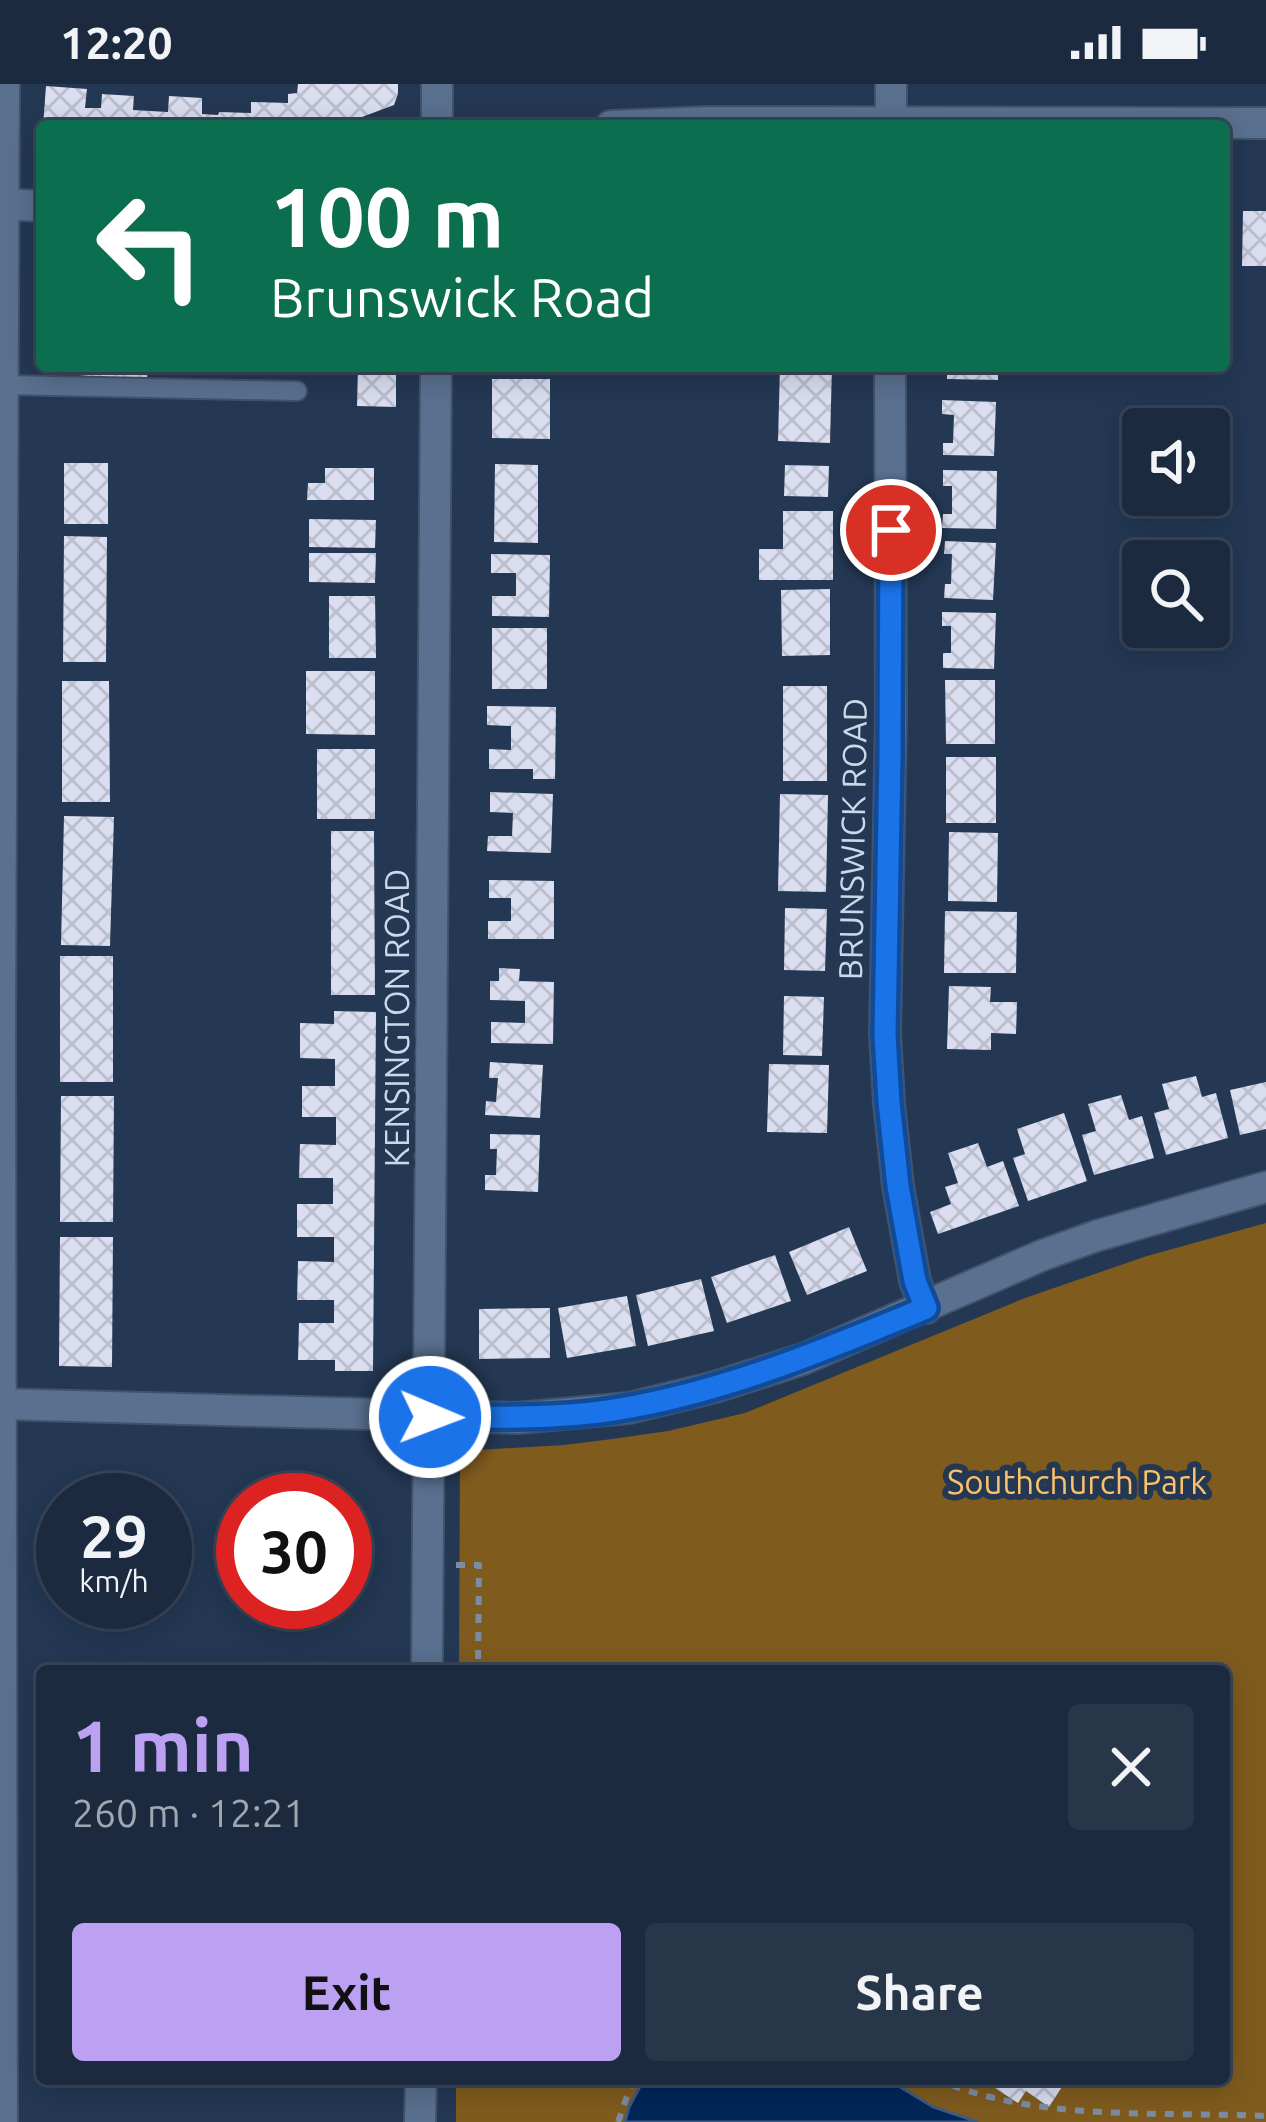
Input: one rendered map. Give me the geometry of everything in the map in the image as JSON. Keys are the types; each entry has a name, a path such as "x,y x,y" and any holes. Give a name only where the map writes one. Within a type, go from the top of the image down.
{"street":[{"path":"2,2122 4,84"},
{"path":"437,84 437,120"},
{"path":"890,120 891,84"},
{"path":"1230,123 1266,123"},
{"path":"2,204 36,206"},
{"name":"KENSINGTON ROAD","path":"427,1665 436,372"},
{"name":"BRUNSWICK ROAD","path":"890,372 891,718 885,1034 898,1186 915,1281 926,1308"},
{"path":"1,1404 517,1418 629,1408 716,1388 803,1359 1042,1256 1266,1187"},
{"path":"420,2122 421,2085"}],"lane":[{"path":"4,385 297,391"}],"path":[{"path":"428,1564 478,1565 478,1665"},
{"path":"618,2122 632,2085"},
{"path":"944,2085 1012,2110"},
{"path":"1102,2122 1266,2116"}],"green space":[{"name":"Southchurch Park","path":"1266,1223 1266,2122 456,2122 456,2085 1230,2085 1230,1665 459,1665 460,1451 612,1439 745,1413 1025,1298 1147,1256"}],"water":[{"path":"641,2085 897,2085 933,2107 978,2122 625,2122"}],"building":[{"path":"298,84 398,84 394,105 354,120 43,120 46,86 87,89 85,108 101,108 102,94 134,96 133,110 168,112 169,96 202,98 202,114 218,115 251,113 251,102 288,103 288,94 297,93"},
{"path":"1230,208 1233,208 1230,250"},
{"path":"1243,211 1266,211 1266,266 1242,266"},
{"path":"66,372 148,372 147,381"},
{"path":"358,372 396,372 396,407 357,406"},
{"path":"780,372 832,372 830,443 778,441"},
{"path":"947,372 998,372 998,380 947,379"},
{"path":"492,379 550,379 550,439 492,438"},
{"path":"942,400 996,402 994,456 943,455 943,443 953,443 954,415 942,414"},
{"path":"64,463 108,463 108,524 64,524"},
{"path":"495,464 538,465 538,543 494,542"},
{"path":"785,465 829,466 828,497 784,496"},
{"path":"325,468 374,468 374,500 307,500 308,483 325,483"},
{"path":"943,470 997,471 996,529 942,528 943,514 952,514 952,486 943,486"},
{"path":"783,511 833,511 833,580 759,580 759,549 783,549"},
{"path":"309,519 376,520 375,548 309,547"},
{"path":"64,536 107,537 106,662 63,662"},
{"path":"945,541 996,543 993,600 944,598 945,584 951,584 952,554 944,554"},
{"path":"309,553 376,553 375,583 309,582"},
{"path":"491,554 550,555 549,617 492,616 492,596 516,596 516,573 491,573"},
{"path":"830,589 830,655 782,656 781,590"},
{"path":"329,596 375,596 376,658 329,658"},
{"path":"942,612 996,613 994,669 943,668 943,653 951,653 951,626 942,626"},
{"path":"492,628 547,628 547,689 492,689"},
{"path":"306,671 375,671 375,735 306,734"},
{"path":"945,680 995,680 995,744 946,744"},
{"path":"62,681 109,681 110,802 62,802"},
{"path":"783,686 827,686 827,781 783,781"},
{"path":"487,706 556,707 555,779 533,779 533,769 489,769 489,749 511,750 511,726 487,725"},
{"path":"317,749 375,749 375,819 317,819"},
{"path":"946,757 996,757 996,823 946,823"},
{"path":"490,792 553,794 551,853 487,851 488,836 512,836 513,813 490,812"},
{"path":"780,794 828,795 826,892 778,891"},
{"path":"64,816 114,817 110,946 61,945"},
{"path":"331,831 374,831 375,995 331,995"},
{"path":"949,832 998,833 997,902 948,901"},
{"path":"489,880 554,881 554,939 488,939 488,921 511,921 511,898 489,898"},
{"path":"785,908 827,909 825,971 784,970"},
{"path":"945,911 1017,912 1016,973 944,973"},
{"path":"60,956 113,956 113,1082 60,1082"},
{"path":"499,968 520,969 519,981 554,982 553,1044 491,1043 491,1022 525,1023 525,1001 490,1000 490,981 499,981"},
{"path":"949,986 991,987 990,1002 1017,1002 1016,1034 991,1033 991,1050 947,1049"},
{"path":"784,996 824,997 822,1056 783,1055"},
{"path":"334,1011 376,1012 373,1371 335,1371 335,1360 298,1360 299,1323 334,1323 334,1300 297,1300 298,1261 334,1262 334,1237 297,1237 297,1204 333,1204 333,1178 299,1178 300,1144 336,1145 336,1117 302,1117 302,1086 335,1086 335,1059 300,1058 300,1023 334,1024"},
{"path":"490,1062 543,1065 540,1118 485,1115 486,1101 496,1102 498,1078 489,1078"},
{"path":"769,1064 829,1065 827,1133 767,1132"},
{"path":"1196,1076 1202,1097 1216,1093 1228,1138 1166,1155 1154,1113 1169,1109 1162,1084"},
{"path":"1266,1082 1266,1129 1240,1135 1230,1090"},
{"path":"1121,1095 1129,1120 1142,1116 1154,1158 1094,1175 1082,1135 1096,1131 1088,1104"},
{"path":"61,1096 114,1096 113,1222 60,1222"},
{"path":"1064,1113 1087,1181 1028,1201 1013,1158 1025,1154 1017,1129"},
{"path":"490,1134 540,1135 538,1192 485,1190 485,1175 496,1175 497,1149 490,1149"},
{"path":"978,1143 987,1167 1003,1161 1019,1206 938,1234 930,1212 951,1204 945,1187 958,1183 948,1153"},
{"path":"849,1227 867,1271 807,1295 789,1252"},
{"path":"60,1237 113,1237 112,1367 59,1366"},
{"path":"775,1255 791,1301 727,1323 711,1277"},
{"path":"701,1279 714,1331 648,1346 636,1295"},
{"path":"627,1296 636,1346 567,1358 558,1308"},
{"path":"550,1308 550,1358 479,1359 479,1309"},
{"path":"990,2085 1063,2085 1049,2107 1026,2091 1018,2103"}],"route":[{"path":"430,1417 517,1418 629,1408 716,1388 803,1359 926,1308 915,1281 898,1186 885,1034 891,530"}]}
